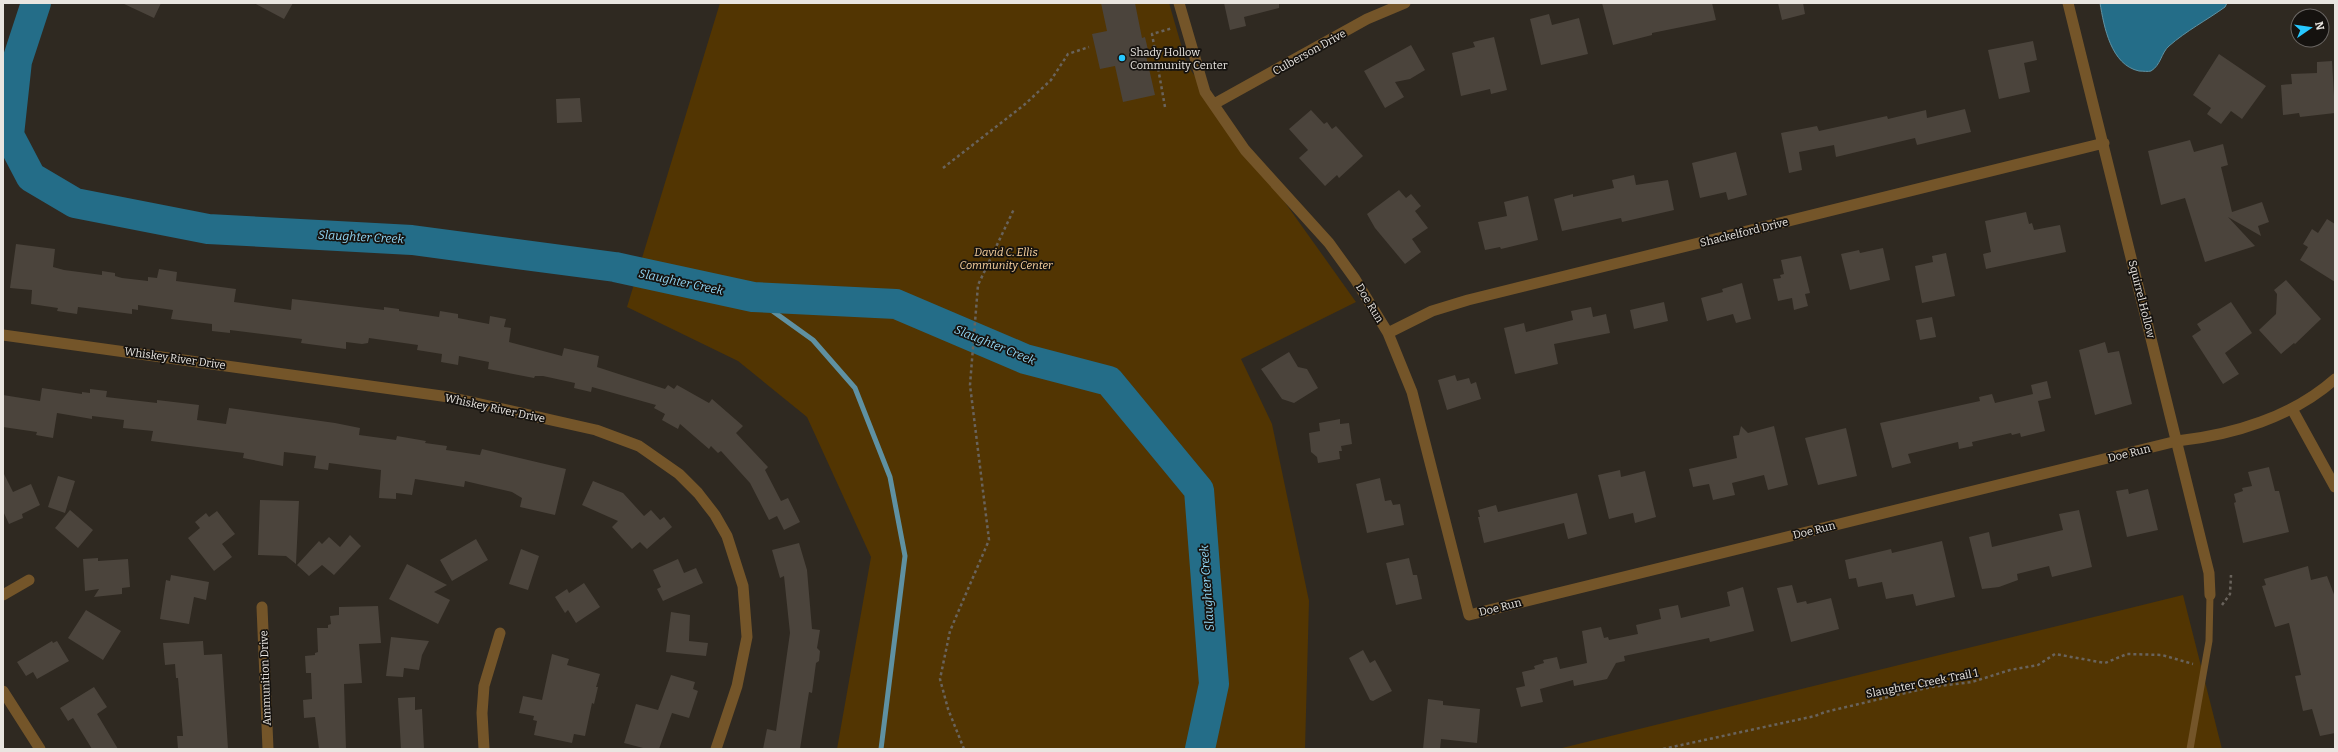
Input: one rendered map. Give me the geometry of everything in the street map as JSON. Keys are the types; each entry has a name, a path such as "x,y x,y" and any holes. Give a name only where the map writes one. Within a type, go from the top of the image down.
{"street":[{"name":"Doe Run","path":"1179,3 1200,78 1214,104 1245,150 1329,243 1355,279 1388,334 1412,392 1469,615 2176,441"},
{"name":"Culberson Drive","path":"1214,104 1367,19 1405,3"},
{"name":"Squirrel Hollow","path":"2068,3 2104,143 2209,573 2210,595"},
{"name":"Shackelford Drive","path":"1388,334 1432,311 1468,300 2104,143"},
{"name":"Whiskey River Drive","path":"3,335 449,397 596,430 639,446 679,474 698,493 715,515 727,536 743,586 747,637 737,686 716,749"},
{"path":"2176,441 2196,439 2262,422 2292,409 2322,391 2335,379"},
{"path":"2292,409 2335,487"},
{"path":"3,595 29,580"},
{"name":"Ammunition Drive","path":"262,607 268,749"},
{"path":"484,749 482,713 484,686 500,633"},
{"path":"3,691 40,749"}],"lane":[{"path":"2190,749 2209,641 2210,595"}],"path":[{"path":"1165,107 1152,34 1185,25"},
{"path":"943,168 1024,105 1051,80 1068,54 1089,47"},
{"path":"964,749 948,709 940,679 950,631 989,540 970,385 978,286 1014,209"},
{"name":"Slaughter Creek Trail 1","path":"1662,749 1815,716 1825,712 1930,687 1972,682 2010,670 2038,665 2055,654 2104,662 2127,654 2162,655 2204,667"}],"green space":[{"name":"David C. Ellis Community Center","path":"720,3 1169,3 1187,65 1356,302 1241,359 1272,424 1309,601 1305,749 837,749 871,557 807,417 738,361 627,307"},
{"path":"2183,595 2222,749 1558,749"}],"water":[{"path":"2100,3 2227,3 2225,7 2182,35 2169,46 2164,52 2157,66 2151,71 2139,71 2129,67 2115,53 2110,44"}],"building":[{"path":"122,3 161,3 154,18"},
{"path":"254,3 293,3 284,19"},
{"name":"Shady Hollow Community Center","path":"1101,3 1135,3 1142,38 1145,37 1148,50 1145,51 1155,95 1123,102 1115,66 1100,69 1092,34 1107,31"},
{"path":"1224,3 1279,3 1279,8 1244,17 1246,26 1230,30"},
{"path":"1602,3 1712,3 1716,20 1652,33 1652,35 1613,45"},
{"path":"1778,3 1803,3 1805,14 1782,20"},
{"path":"1549,14 1552,25 1579,18 1588,54 1541,65 1530,19"},
{"path":"1494,37 1507,90 1491,94 1490,89 1461,96 1452,53 1475,47 1473,42"},
{"path":"2033,41 2037,60 2024,63 2030,92 1999,99 1988,50"},
{"path":"1411,45 1425,70 1410,79 1395,82 1404,97 1385,108 1364,71"},
{"path":"2219,54 2266,86 2242,119 2231,111 2221,124 2207,114 2211,108 2193,95"},
{"path":"2332,61 2335,113 2300,117 2299,113 2283,115 2281,85 2292,84 2291,74 2317,73 2317,62"},
{"path":"580,98 582,122 557,123 556,99"},
{"path":"1965,109 1971,132 1917,145 1915,138 1836,157 1834,145 1799,152 1802,170 1789,173 1781,133 1817,126 1819,131 1887,116 1888,119 1926,110 1927,118"},
{"path":"1311,110 1324,124 1327,122 1332,129 1336,126 1363,156 1339,178 1337,175 1325,186 1299,158 1308,150 1289,129"},
{"path":"2190,140 2194,152 2223,144 2228,165 2221,167 2232,212 2262,202 2269,222 2258,226 2261,236 2228,217 2255,246 2205,262 2185,198 2161,205 2148,151"},
{"path":"1736,152 1747,195 1728,200 1726,192 1700,198 1692,163"},
{"path":"1634,175 1636,185 1668,180 1674,210 1622,222 1621,218 1562,231 1554,199 1573,194 1573,197 1614,188 1612,180"},
{"path":"1399,190 1406,198 1411,194 1421,206 1415,211 1428,228 1412,239 1421,252 1405,264 1375,228 1367,214"},
{"path":"1528,196 1538,240 1501,249 1500,247 1485,250 1478,222 1507,216 1504,202"},
{"path":"2026,212 2029,224 2032,223 2034,230 2060,225 2066,252 1986,269 1983,254 1991,252 1985,221"},
{"path":"2327,219 2335,224 2335,282 2300,260 2308,247 2303,244 2312,229 2318,233"},
{"path":"16,244 55,249 53,267 64,270 102,275 102,271 115,273 115,276 122,278 148,281 148,277 157,278 159,269 177,272 176,281 236,289 234,302 291,310 292,299 384,310 384,307 399,309 399,311 439,317 440,311 458,314 458,318 489,324 490,316 506,319 504,327 511,328 509,342 562,356 564,348 599,356 597,367 665,389 668,385 674,389 677,385 709,403 712,399 743,426 736,433 768,467 765,470 781,501 788,498 800,522 784,530 777,516 769,520 750,483 721,451 718,453 711,446 709,449 680,424 678,429 662,420 665,414 654,408 656,405 592,387 591,392 574,388 575,383 543,376 535,376 534,378 488,369 489,362 459,356 458,365 441,362 442,354 417,350 418,345 369,338 368,343 362,344 346,342 346,349 301,343 302,339 230,330 230,333 212,331 212,324 171,319 173,310 138,305 138,310 132,309 132,314 78,307 77,314 57,311 58,308 31,304 32,290 10,288"},
{"path":"1883,248 1890,280 1850,290 1841,254 1859,250 1860,253"},
{"path":"1946,253 1955,296 1922,303 1915,266 1933,262 1932,256"},
{"path":"1801,256 1810,293 1805,294 1808,306 1794,310 1792,298 1778,301 1773,279 1781,278 1780,275 1784,274 1781,260"},
{"path":"2286,280 2321,319 2295,344 2294,343 2281,354 2259,330 2276,314 2277,294 2274,290"},
{"path":"1742,283 1751,319 1736,323 1733,314 1707,321 1701,298 1723,292 1722,289"},
{"path":"1664,302 1668,321 1634,329 1630,310"},
{"path":"2231,302 2252,333 2225,353 2239,374 2223,384 2192,336 2201,330 2197,324"},
{"path":"1591,307 1593,317 1606,314 1610,333 1554,344 1558,364 1515,374 1504,328 1524,323 1526,332 1573,320 1571,311"},
{"path":"1932,317 1936,337 1920,340 1916,320"},
{"path":"2105,342 2108,353 2119,351 2132,404 2095,415 2079,350"},
{"path":"1289,352 1298,367 1307,369 1318,388 1294,403 1282,399 1261,369"},
{"path":"1455,375 1457,381 1469,378 1471,384 1476,382 1481,399 1447,410 1438,380"},
{"path":"2047,381 2051,398 2038,401 2045,431 2021,437 2020,433 2012,435 2011,433 1972,442 1973,446 1959,449 1958,442 1908,454 1911,463 1892,468 1880,423 1980,401 1979,397 1992,394 1995,403 2033,394 2031,385"},
{"path":"42,388 82,394 82,392 90,393 90,389 107,391 106,397 157,403 157,400 199,405 197,420 226,424 229,408 335,423 360,428 359,435 396,440 397,436 426,441 425,443 447,446 446,450 480,455 482,449 566,469 555,515 520,507 522,498 512,492 465,481 464,487 415,479 412,495 396,493 396,499 379,498 381,470 329,463 328,470 314,468 316,456 284,452 283,466 243,458 244,453 151,441 153,431 123,428 124,420 92,416 92,419 57,413 53,438 36,435 37,432 3,427 3,395 40,401"},
{"path":"1340,419 1340,424 1349,423 1352,444 1341,446 1342,451 1339,451 1340,459 1318,463 1317,457 1311,452 1309,433 1320,431 1319,423"},
{"path":"1741,426 1748,433 1774,426 1788,485 1768,490 1764,475 1732,483 1735,495 1713,500 1709,484 1693,487 1689,469 1737,458 1733,436 1739,435"},
{"path":"1846,428 1857,476 1818,485 1805,438"},
{"path":"2269,467 2275,491 2279,491 2289,532 2243,543 2234,503 2236,502 2234,494 2243,491 2242,488 2252,486 2248,472"},
{"path":"1620,470 1621,477 1645,471 1656,517 1635,523 1633,513 1609,519 1598,475"},
{"path":"3,472 13,492 31,484 40,505 22,514 23,518 9,524 3,511"},
{"path":"58,476 75,481 65,513 48,507"},
{"path":"1380,478 1385,501 1391,500 1393,505 1400,504 1404,525 1367,533 1356,484"},
{"path":"593,481 623,493 644,516 651,510 660,520 664,517 672,527 647,549 640,542 632,549 612,527 618,521 582,505"},
{"path":"2128,489 2129,494 2148,489 2158,530 2127,537 2116,491"},
{"path":"1577,493 1587,534 1568,539 1564,523 1484,543 1478,517 1480,517 1478,510 1496,505 1498,512"},
{"path":"260,500 299,501 296,564 286,556 258,555"},
{"path":"70,510 93,530 78,548 55,528"},
{"path":"2079,510 2092,567 2052,577 2049,566 2017,574 2018,580 1999,587 1982,589 1969,537 1989,532 1992,547 2063,530 2059,514"},
{"path":"217,511 235,534 222,544 232,557 214,571 188,538 200,528 195,522 206,513 209,517"},
{"path":"350,535 361,546 334,575 322,565 309,576 297,565 319,541 322,544 329,537 340,547"},
{"path":"476,539 488,560 452,581 440,560"},
{"path":"1942,541 1955,597 1916,606 1913,594 1886,599 1882,582 1858,587 1856,578 1849,579 1845,560 1891,549 1892,553"},
{"path":"799,543 807,570 812,629 820,630 817,648 820,651 819,661 816,663 812,693 809,692 800,749 763,749 767,729 776,731 790,633 784,576 780,578 772,550"},
{"path":"521,549 539,556 528,590 509,584"},
{"path":"98,558 98,561 128,559 130,587 122,588 122,594 94,597 99,589 85,591 83,559"},
{"path":"1409,558 1413,575 1417,575 1422,599 1396,605 1386,563"},
{"path":"678,559 684,573 696,568 703,583 663,601 657,589 661,587 653,570"},
{"path":"407,564 447,585 434,592 450,600 438,624 389,599"},
{"path":"2308,566 2311,580 2327,576 2335,597 2335,733 2320,736 2312,709 2303,711 2295,676 2301,675 2289,623 2275,627 2262,586 2266,585 2264,579"},
{"path":"171,575 209,582 206,600 194,597 189,624 160,619 166,580 170,581"},
{"path":"584,583 600,607 576,623 568,610 565,613 555,597 567,589 569,593"},
{"path":"1792,585 1797,603 1806,601 1807,604 1831,598 1839,629 1791,642 1777,588"},
{"path":"1743,587 1754,631 1710,642 1709,638 1624,656 1625,661 1616,663 1607,679 1574,686 1573,680 1540,689 1543,702 1521,707 1516,688 1525,686 1522,672 1535,669 1534,666 1544,663 1543,660 1557,657 1560,669 1587,663 1582,631 1601,627 1604,638 1608,637 1609,640 1638,634 1636,625 1661,619 1659,609 1678,605 1681,618 1730,606 1727,592"},
{"path":"378,606 381,643 359,644 362,683 344,684 346,749 319,749 315,717 304,718 303,700 312,699 311,673 306,673 305,656 315,655 315,653 318,652 317,628 328,628 328,625 331,624 330,616 339,615 339,607"},
{"path":"86,610 121,631 103,660 68,638"},
{"path":"671,612 690,615 689,641 708,643 706,656 666,652"},
{"path":"391,637 429,641 422,655 419,670 404,668 403,677 386,676"},
{"path":"52,641 53,643 57,641 69,661 37,679 33,672 26,676 17,662"},
{"path":"203,641 204,655 222,654 228,749 178,749 177,736 183,736 178,678 176,678 175,664 165,665 163,643"},
{"path":"1363,650 1370,663 1375,660 1392,691 1373,701 1370,700 1349,658"},
{"path":"552,654 569,659 567,665 600,674 596,687 598,687 594,704 592,703 585,736 574,734 572,743 534,735 537,721 533,720 534,716 519,713 523,696 542,700"},
{"path":"671,675 695,682 693,689 698,691 689,718 672,713 659,749 647,749 624,743 636,704 658,710"},
{"path":"94,687 107,707 97,714 118,749 92,749 73,718 68,721 60,708"},
{"path":"415,697 415,710 422,709 424,749 401,749 398,698"},
{"path":"1428,699 1443,701 1443,705 1480,709 1477,743 1441,739 1440,749 1423,749"}],"waterway":[{"name":"Slaughter Creek","path":"36,3 17,61 9,135 31,177 75,203 208,229 412,240 615,267 753,297 896,304 1025,359 1109,381 1199,490 1214,684 1200,749"},
{"path":"753,297 813,340 855,388 890,477 905,556 881,749"}],"place":[{"name":"Shady Hollow Community Center","path":"1122,58"}]}
